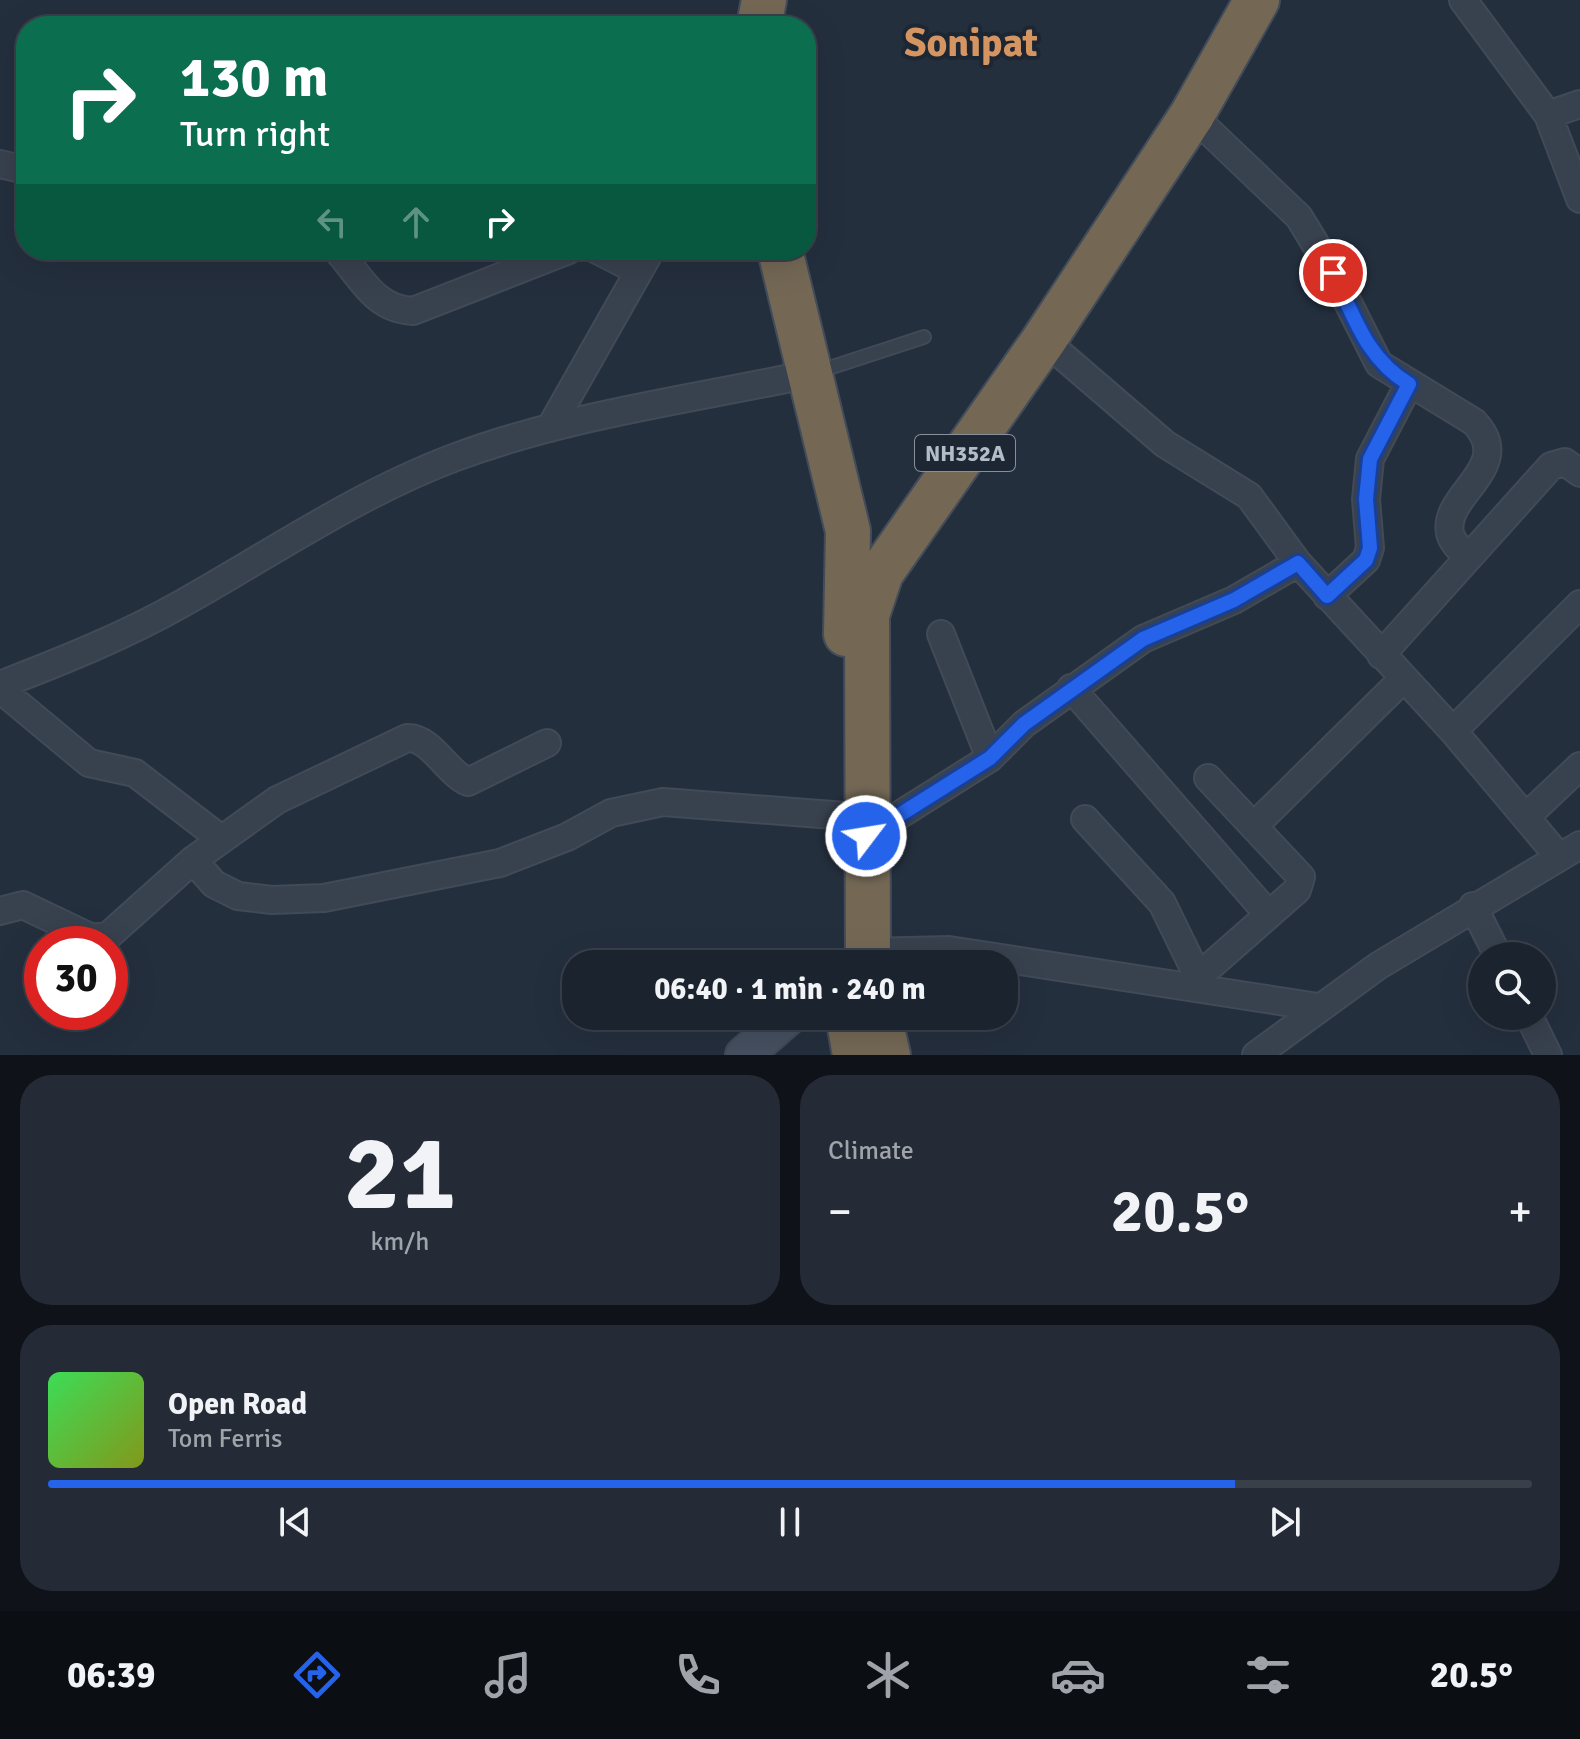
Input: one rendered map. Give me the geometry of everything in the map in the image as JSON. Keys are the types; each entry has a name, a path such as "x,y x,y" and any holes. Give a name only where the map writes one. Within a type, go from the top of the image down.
{"highway":[{"name":"NH352A","path":"856,950 856,826 867,615 881,573 1044,340 1192,115 1250,1"},
{"path":"782,260 848,531 856,826"},
{"path":"851,1030 855,1055"},
{"path":"882,1030 888,1055"}],"street":[{"path":"1463,0 1548,115 1580,199"},
{"path":"1548,115 1580,104"},
{"path":"1192,115 1299,217 1333,273 1371,352 1389,373 1474,422 1488,443 1480,473 1450,521 1453,541 1468,558"},
{"path":"345,260 382,305 395,310 413,311 543,260"},
{"path":"550,428 645,260"},
{"path":"1044,340 1165,444 1249,496 1298,563 1327,596 1453,731 1527,816 1570,851 1473,906 1318,1007 1256,1055"},
{"path":"221,839 135,773 89,763 0,687 179,605 388,487 456,457 550,428 810,374"},
{"path":"1327,596 1366,560 1370,548 1366,499 1370,459 1409,384"},
{"path":"1381,655 1551,466 1565,462 1580,473"},
{"path":"193,860 214,884 238,896 272,900 324,898 500,863 567,837 611,813 663,802 856,826 990,758 1024,724 1143,639 1234,600 1298,563"},
{"path":"1453,731 1578,611"},
{"path":"941,634 990,758"},
{"path":"1255,825 1404,678"},
{"path":"1071,688 1268,914"},
{"path":"0,911 23,905 100,939 108,936 193,860 277,800 407,738 420,741 455,775 468,782 547,743"},
{"path":"1527,816 1580,766"},
{"path":"1201,983 1268,914 1297,890 1301,877 1208,778"},
{"path":"1085,819 1162,903 1201,983"},
{"path":"1473,906 1491,942"},
{"path":"1018,959 1201,983 1318,1007"},
{"path":"744,1055 773,1030"},
{"path":"1536,1030 1548,1055"}],"lane":[{"path":"810,374 924,337"}],"district":[{"name":"Sonipat","path":"971,43"}],"route":[{"path":"866,836 990,758 1024,724 1143,639 1234,600 1298,563 1327,596 1358,570 1370,548 1366,499 1370,459 1379,436 1409,384 1379,364 1333,273"}]}
